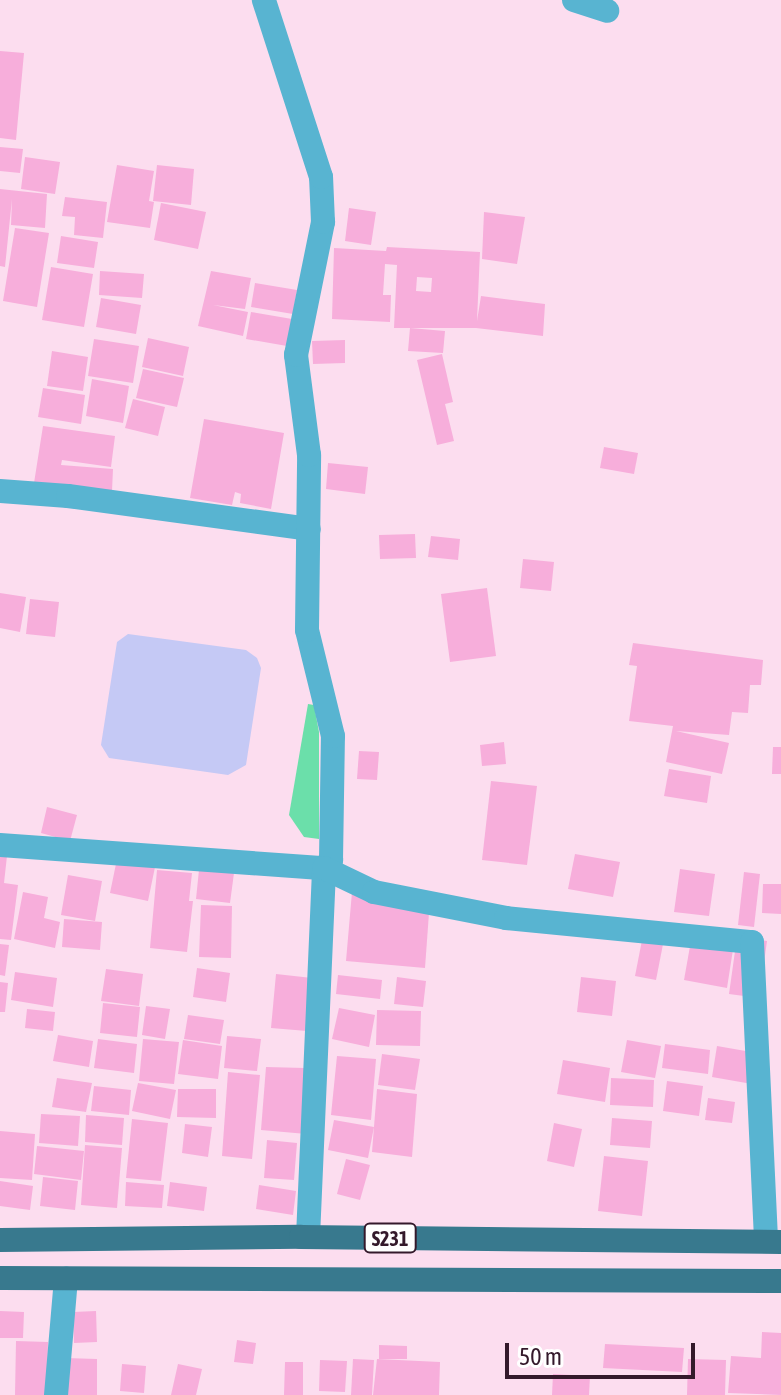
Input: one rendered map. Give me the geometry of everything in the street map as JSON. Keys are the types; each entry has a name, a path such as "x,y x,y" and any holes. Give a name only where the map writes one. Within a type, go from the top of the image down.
{"main road":[{"name":"S231","path":"0,1240 308,1237 774,1241"},
{"name":"S231","path":"0,1278 781,1281"}],"street":[{"path":"264,0 321,177 323,222 296,355 309,455 307,630 333,736 331,860 324,868 308,1237"},
{"path":"574,0 607,11"},
{"path":"0,491 68,496 309,529"},
{"path":"0,845 324,868 374,892 506,918 752,942 774,1241"},
{"path":"56,1395 66,1278"}],"green space":[{"path":"308,704 314,705 319,732 319,839 304,837 289,815"}],"water":[{"path":"128,634 246,650 257,658 261,668 246,765 228,775 109,758 101,745 117,642"}],"building":[{"path":"0,51 24,53 16,140 0,138"},
{"path":"0,147 23,149 20,173 0,171"},
{"path":"25,157 60,162 55,194 21,189"},
{"path":"117,165 154,171 149,201 154,202 150,228 107,222"},
{"path":"157,165 194,169 191,205 153,201"},
{"path":"0,189 47,194 45,228 11,225 12,199 5,267 0,266"},
{"path":"65,197 107,202 103,238 74,235 75,217 62,216"},
{"path":"161,203 206,212 198,249 154,240"},
{"path":"349,208 376,212 371,245 345,241"},
{"path":"484,212 525,217 517,264 482,259"},
{"path":"15,228 49,233 37,307 3,301"},
{"path":"61,236 98,242 94,268 57,263"},
{"path":"387,247 480,252 477,321 481,296 545,304 543,336 476,328 394,328 397,265 385,264 383,295 391,295 390,322 332,319 334,248 386,251","holes":["417,277 432,278 431,292 416,291"]},
{"path":"51,267 93,274 84,327 42,320"},
{"path":"100,271 144,274 142,298 99,295"},
{"path":"211,271 251,278 245,309 213,305 248,312 243,336 198,326"},
{"path":"255,283 297,290 293,314 251,307"},
{"path":"101,298 141,305 136,334 96,327"},
{"path":"251,312 292,319 287,346 246,339"},
{"path":"410,328 445,331 443,353 408,351"},
{"path":"148,338 189,347 183,376 142,367"},
{"path":"94,339 139,346 133,383 88,376"},
{"path":"345,340 345,363 313,364 312,341"},
{"path":"52,351 88,357 83,391 47,386"},
{"path":"442,354 453,402 445,404 454,441 437,445 417,360"},
{"path":"143,369 184,378 177,407 136,398"},
{"path":"92,379 129,386 123,423 86,416"},
{"path":"43,388 85,395 81,424 38,417"},
{"path":"133,399 165,407 158,436 125,428"},
{"path":"204,419 284,433 271,509 240,503 241,494 235,492 232,505 190,498"},
{"path":"43,426 115,436 111,467 62,460 61,465 113,469 112,491 34,483"},
{"path":"604,447 638,453 634,474 600,468"},
{"path":"328,463 368,467 365,494 326,489"},
{"path":"415,534 416,558 380,559 379,535"},
{"path":"431,536 460,539 458,560 428,557"},
{"path":"523,559 554,562 551,591 520,588"},
{"path":"487,588 496,656 450,662 441,594"},
{"path":"0,593 26,597 20,632 0,628"},
{"path":"30,599 59,602 55,637 26,634"},
{"path":"633,643 763,660 761,685 750,685 748,713 732,712 729,735 676,731 729,743 722,774 666,762 673,726 629,721 637,666 629,665"},
{"path":"504,742 506,764 482,766 480,745"},
{"path":"773,747 781,747 781,774 772,774"},
{"path":"359,751 379,752 377,780 357,779"},
{"path":"669,769 711,776 707,803 664,796"},
{"path":"491,781 537,786 527,865 482,860"},
{"path":"47,807 77,815 70,841 41,833"},
{"path":"0,846 8,847 4,883 18,885 11,940 0,939"},
{"path":"575,854 620,862 613,897 568,889"},
{"path":"117,859 155,867 148,901 110,893"},
{"path":"680,869 715,874 709,916 674,912"},
{"path":"157,870 192,873 189,901 193,901 187,952 150,948"},
{"path":"199,870 234,873 230,903 196,899"},
{"path":"744,872 760,874 754,927 738,925"},
{"path":"68,875 102,881 95,921 61,915"},
{"path":"763,884 781,884 781,914 762,913"},
{"path":"23,892 48,897 44,918 60,922 55,948 14,939"},
{"path":"352,892 430,899 425,968 346,961"},
{"path":"201,905 232,906 231,958 199,957"},
{"path":"64,919 102,922 100,950 62,947"},
{"path":"644,930 665,934 656,980 635,976"},
{"path":"692,935 734,943 727,988 684,980"},
{"path":"737,937 767,941 759,998 729,994"},
{"path":"0,944 9,945 5,976 0,975"},
{"path":"197,968 230,973 226,1002 193,997"},
{"path":"106,969 143,974 139,1006 101,1001"},
{"path":"15,972 57,978 53,1007 11,1000"},
{"path":"276,974 312,978 307,1031 271,1028"},
{"path":"338,975 382,980 380,999 336,994"},
{"path":"397,977 426,981 423,1007 394,1004"},
{"path":"581,977 616,981 612,1016 577,1012"},
{"path":"0,982 8,983 5,1012 0,1012"},
{"path":"103,1003 140,1007 137,1037 100,1033"},
{"path":"146,1006 170,1009 165,1039 142,1035"},
{"path":"339,1008 375,1015 369,1047 332,1039"},
{"path":"27,1009 55,1012 53,1031 25,1028"},
{"path":"377,1010 421,1011 420,1046 376,1045"},
{"path":"188,1015 224,1020 220,1044 184,1039"},
{"path":"58,1035 93,1041 89,1067 53,1061"},
{"path":"227,1036 261,1039 257,1071 224,1068"},
{"path":"98,1039 137,1044 134,1073 94,1068"},
{"path":"143,1039 179,1042 174,1084 139,1081"},
{"path":"183,1040 222,1046 218,1079 178,1074"},
{"path":"627,1040 661,1046 655,1078 621,1072"},
{"path":"665,1044 710,1050 708,1074 662,1068"},
{"path":"717,1046 757,1053 752,1084 712,1077"},
{"path":"382,1054 420,1059 415,1090 378,1085"},
{"path":"337,1056 376,1059 371,1120 331,1115"},
{"path":"563,1060 610,1068 605,1102 557,1094"},
{"path":"266,1067 305,1068 318,1135 261,1130"},
{"path":"228,1072 260,1075 252,1159 222,1156"},
{"path":"57,1078 92,1083 86,1112 52,1107"},
{"path":"611,1078 654,1080 653,1107 610,1105"},
{"path":"667,1081 703,1086 699,1116 663,1111"},
{"path":"138,1083 176,1090 170,1119 132,1111"},
{"path":"94,1086 131,1090 129,1115 91,1111"},
{"path":"178,1089 216,1089 216,1118 177,1117"},
{"path":"377,1089 417,1094 412,1157 372,1152"},
{"path":"708,1098 735,1102 732,1123 705,1120"},
{"path":"41,1114 80,1116 78,1146 39,1143"},
{"path":"86,1115 124,1118 122,1145 85,1142"},
{"path":"612,1118 652,1121 650,1148 610,1145"},
{"path":"132,1119 168,1123 161,1181 126,1178"},
{"path":"334,1120 374,1127 368,1158 328,1150"},
{"path":"554,1123 582,1129 574,1167 547,1161"},
{"path":"185,1124 212,1127 208,1157 182,1153"},
{"path":"0,1131 35,1134 32,1180 0,1178"},
{"path":"267,1140 297,1143 294,1180 264,1178"},
{"path":"85,1145 122,1148 117,1208 81,1205"},
{"path":"37,1146 84,1151 81,1180 34,1174"},
{"path":"604,1156 648,1161 642,1216 598,1211"},
{"path":"346,1159 370,1165 360,1200 337,1194"},
{"path":"43,1177 78,1181 75,1210 40,1206"},
{"path":"0,1181 33,1186 30,1210 0,1206"},
{"path":"126,1182 164,1185 162,1208 125,1206"},
{"path":"170,1182 207,1187 204,1211 167,1206"},
{"path":"259,1185 296,1191 293,1215 256,1209"},
{"path":"0,1311 24,1312 23,1338 0,1338"},
{"path":"96,1311 97,1342 74,1343 73,1312"},
{"path":"762,1332 781,1333 781,1395 728,1393 731,1356 761,1358"},
{"path":"237,1340 256,1343 253,1364 234,1362"},
{"path":"16,1341 48,1342 47,1395 15,1395"},
{"path":"605,1344 684,1348 682,1372 603,1368"},
{"path":"379,1345 407,1346 407,1359 379,1359"},
{"path":"65,1358 97,1359 97,1395 65,1395"},
{"path":"353,1359 374,1360 372,1395 351,1395"},
{"path":"377,1359 440,1362 439,1395 373,1395"},
{"path":"688,1359 726,1360 725,1395 687,1395"},
{"path":"320,1360 347,1361 345,1392 319,1391"},
{"path":"285,1362 303,1362 303,1395 284,1395"},
{"path":"122,1364 146,1366 144,1393 120,1391"},
{"path":"178,1364 202,1369 196,1395 171,1395"},
{"path":"553,1374 590,1376 589,1395 552,1395"}]}
